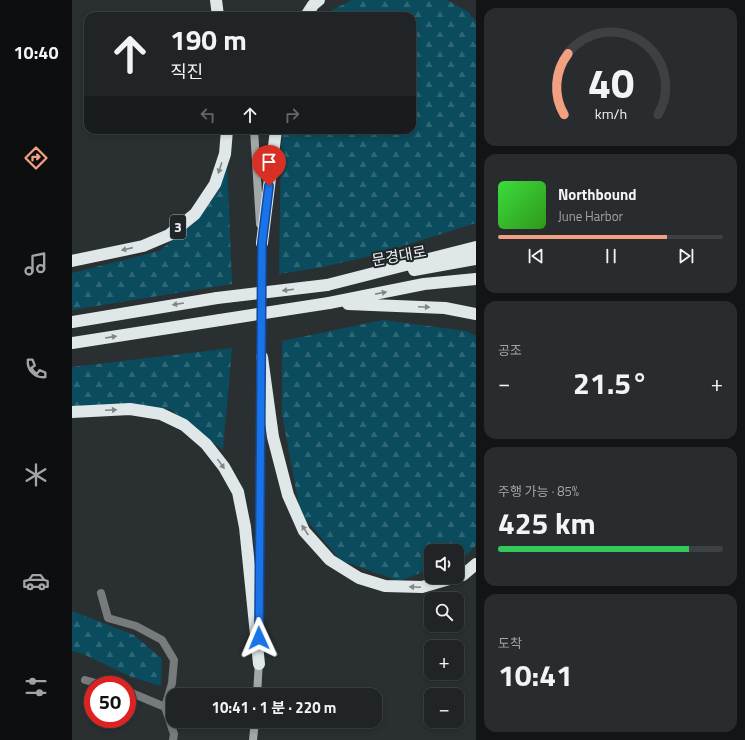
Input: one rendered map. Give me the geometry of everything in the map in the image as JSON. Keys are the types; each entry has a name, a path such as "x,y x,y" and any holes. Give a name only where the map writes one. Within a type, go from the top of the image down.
{"highway":[{"path":"217,0 218,12"},
{"path":"308,12 313,4 320,0"},
{"name":"3","path":"72,261 143,246 169,235 195,214 215,184 225,154 227,134"},
{"path":"262,243 276,134"},
{"path":"72,322 217,298 327,285 476,247"},
{"name":"문경대로","path":"327,285 476,259"},
{"path":"72,343 329,303 424,284 476,279"},
{"path":"329,303 444,308 476,314"},
{"path":"262,357 273,437 288,495 304,531 330,560 359,578 385,586 422,587 463,575 476,564"},
{"path":"72,412 130,409 161,414 184,425 206,444 224,467 238,492 245,527 260,664"}],"main road":[{"path":"217,0 222,12"},
{"path":"254,134 262,243 262,357 258,598 260,664 258,688"},
{"path":"253,740 254,728"}],"lane":[{"path":"101,593 108,618 136,626 162,640 174,660 171,688"},
{"path":"136,694 166,706"},
{"path":"172,728 174,734 173,740"}],"green space":[{"path":"352,0 447,0 468,12 476,21 476,223 371,256 323,267 279,274 283,134 416,134 416,12 328,12"},
{"path":"227,161 232,284 72,310 72,273 159,251 194,223"},
{"path":"383,320 466,331 476,336 476,545 466,556 464,557 464,544 424,544 424,572 399,581 340,560 300,512 282,414 282,341"},
{"path":"232,348 223,450 170,409 72,409 72,367"},
{"path":"72,611 134,635 162,659 161,686 136,679 136,676 130,676 83,654 72,651"}],"route":[{"path":"259,638 258,598 262,357 262,243 269,186"}]}
